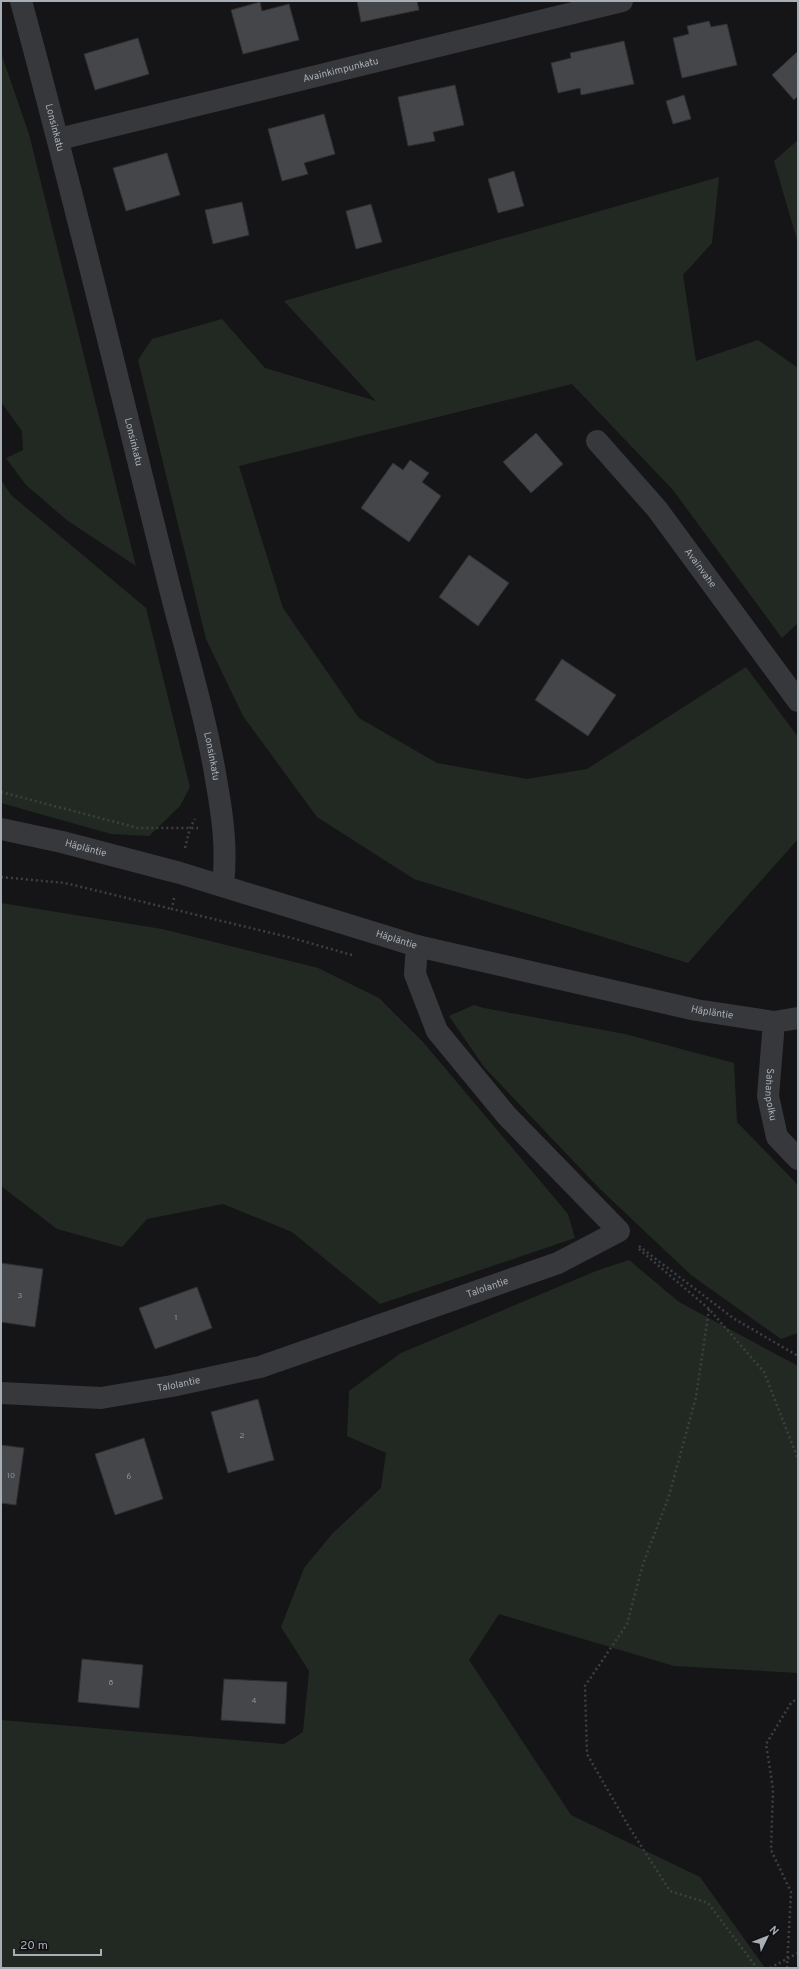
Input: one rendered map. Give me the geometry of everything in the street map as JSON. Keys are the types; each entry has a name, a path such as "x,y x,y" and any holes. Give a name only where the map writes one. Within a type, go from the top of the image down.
{"street":[{"name":"Lonsinkatu","path":"21,1 59,139 169,587 211,747 224,828 226,860 223,885"},
{"name":"Avainkimpunkatu","path":"59,139 622,1"},
{"name":"Avainvahe","path":"597,440 657,509 747,629 798,701"},
{"name":"Häpläntie","path":"6,833 62,842 223,885 417,946 696,1010 774,1022 798,1018"},
{"path":"417,946 415,974 437,1031 507,1116 619,1231"},
{"name":"Sahanpolku","path":"774,1022 768,1096 777,1137 798,1158"},
{"name":"Talolantie","path":"1,1393 101,1398 172,1386 260,1367 558,1263 619,1231"}],"path":[{"path":"1,792 138,828 224,828"},
{"path":"1,877 65,883 172,909"},
{"path":"619,1231 709,1309 764,1372 798,1459"},
{"path":"619,1231 733,1318 798,1356"},
{"path":"709,1309 696,1397 669,1496 643,1564 627,1624 585,1686 587,1754 629,1827 670,1890 708,1903 757,1968"},
{"path":"787,1968 791,1892 771,1850 773,1789 766,1744 791,1703 798,1698"},
{"path":"770,1968 787,1958 798,1954"}],"shaded area":[{"path":"1,53 29,134 136,566 68,521 26,485 6,458 23,450 22,431 1,402"},
{"path":"798,140 798,243 774,161"},
{"path":"719,177 712,243 683,275 696,361 758,340 798,368 798,623 782,638 673,490 572,384 239,466 283,608 359,718 437,763 527,779 587,769 746,667 798,737 798,839 688,963 414,879 317,817 243,716 206,639 138,360 152,339 222,319 265,368 376,401 284,301"},
{"path":"1,480 11,495 146,608 190,787 180,806 149,836 111,834 1,803"},
{"path":"1,903 162,929 318,968 379,998 423,1042 568,1214 575,1238 380,1304 292,1232 223,1204 147,1219 122,1247 57,1229 1,1186"},
{"path":"474,1005 625,1034 734,1063 737,1122 798,1185 798,1333 781,1339 691,1275 600,1189 484,1067 449,1016"},
{"path":"629,1260 679,1302 798,1366 798,1673 674,1666 499,1614 469,1660 571,1815 700,1877 765,1968 1,1968 1,1720 284,1744 303,1732 309,1671 281,1627 304,1568 333,1533 381,1488 386,1453 347,1436 349,1391 401,1353 596,1271"}],"building":[{"path":"357,1 417,1 419,10 361,22"},
{"path":"260,2 262,11 289,4 299,40 243,54 231,10"},
{"path":"709,21 711,27 727,24 737,65 682,78 673,38 689,34 687,26"},
{"path":"138,38 149,74 95,90 84,54"},
{"path":"624,41 634,84 581,95 580,88 558,93 551,63 571,58 570,53"},
{"path":"798,51 798,96 794,100 772,75"},
{"path":"455,85 464,125 433,132 435,141 408,146 398,97"},
{"path":"684,95 691,119 673,124 666,101"},
{"path":"324,114 335,154 304,163 308,174 282,181 268,129"},
{"path":"167,153 180,195 126,211 113,168"},
{"path":"514,171 524,206 498,213 488,179"},
{"path":"242,202 249,235 213,244 205,210"},
{"path":"371,204 382,242 356,249 346,211"},
{"path":"536,433 563,464 531,493 503,462"},
{"path":"410,460 429,473 422,482 441,496 409,542 361,508 393,463 403,470"},
{"path":"469,555 509,583 478,626 439,597"},
{"path":"562,659 616,695 588,736 535,700"},
{"path":"1,1263 43,1269 35,1327 1,1322"},
{"path":"197,1287 212,1328 155,1349 139,1308"},
{"path":"258,1399 274,1460 228,1473 211,1412"},
{"path":"144,1438 163,1499 115,1515 95,1454"},
{"path":"1,1445 24,1448 16,1505 1,1503"},
{"path":"82,1659 143,1665 139,1708 78,1702"},
{"path":"224,1679 287,1682 285,1724 221,1720"}]}
